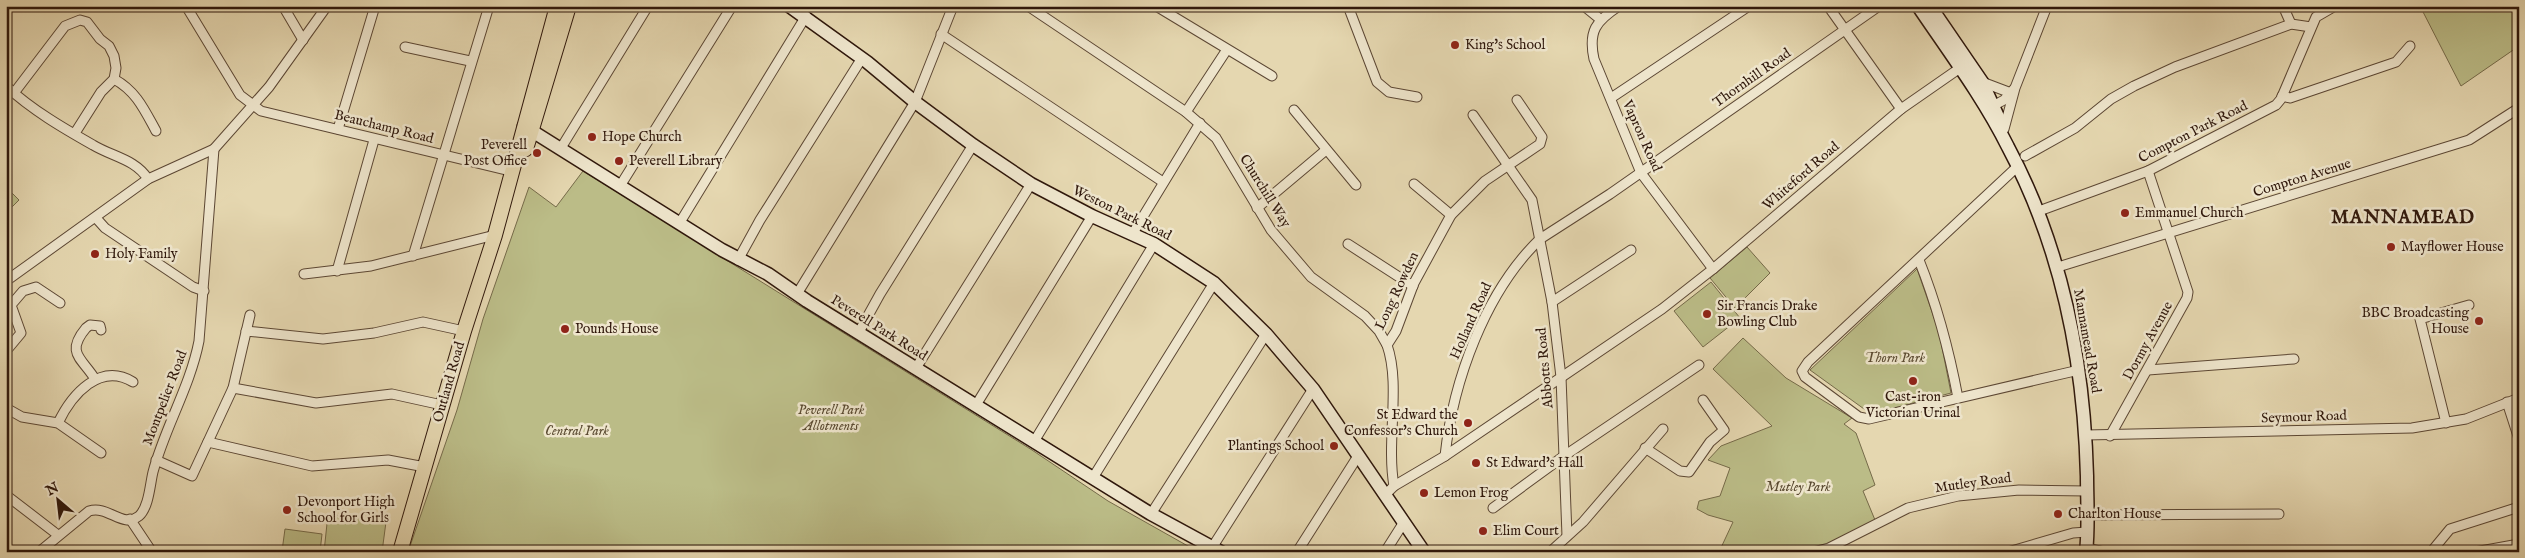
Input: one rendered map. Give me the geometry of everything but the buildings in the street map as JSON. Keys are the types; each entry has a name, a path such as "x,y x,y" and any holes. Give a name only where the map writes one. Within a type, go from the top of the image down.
{"main road":[{"name":"Outland Road","path":"400,552 464,331 495,235 510,171 528,129 557,6"},
{"name":"Outland Road","path":"500,212 569,6"}],"street":[{"path":"186,6 240,95 252,106"},
{"path":"283,6 303,40"},
{"path":"6,281 148,179 214,149 252,106 327,6"},
{"path":"338,129 375,6"},
{"path":"413,256 470,61 489,6"},
{"path":"561,148 648,6"},
{"path":"620,186 732,6"},
{"name":"Weston Park Road","path":"789,6 806,16 862,58 915,102 972,145 1031,184 1092,216 1154,244 1214,283 1266,334 1313,389 1358,456 1390,490 1404,522 1424,552"},
{"path":"797,294 915,102 952,6"},
{"name":"Churchill Way","path":"1028,6 1186,112 1216,138 1271,230 1311,277 1365,316 1379,331 1387,344"},
{"path":"1156,6 1226,50 1272,76"},
{"path":"1348,6 1377,82 1389,92 1417,97"},
{"path":"1584,6 1600,19"},
{"path":"1611,98 1594,59 1591,45 1600,19 1619,6"},
{"name":"Vapron Road","path":"1713,269 1641,173 1611,98 1749,6"},
{"path":"1828,6 1901,109"},
{"name":"Thornhill Road","path":"1641,173 1879,6"},
{"name":"Mannamead Road","path":"1918,6 1960,68 1990,107 2004,130 2008,146"},
{"name":"Mannamead Road","path":"1930,6 1982,82 1990,107 2008,146 2021,161 2058,267 2079,370 2086,435 2087,550"},
{"path":"2283,6 2291,24"},
{"path":"2079,370 1884,416 1862,419 1805,377 1802,371 1808,362 1919,260 2021,161 2074,128 2111,99 2175,67 2197,61 2291,24 2311,26 2316,17 2335,6"},
{"path":"2004,130 2013,90 2044,8"},
{"path":"679,224 806,16"},
{"path":"14,93 65,26 80,20 87,22 100,39 109,46 114,56 114,79 101,92 75,133"},
{"name":"Compton Park Road","path":"2039,210 2148,171 2276,105 2282,96 2311,26"},
{"path":"941,34 1163,182"},
{"path":"2282,96 2290,98 2396,62 2410,46"},
{"path":"405,47 470,61"},
{"path":"1186,112 1226,50"},
{"path":"738,260 760,220 862,58"},
{"name":"Whiteford Road","path":"1390,490 1445,456 1662,309 1713,269 1901,109 1960,68"},
{"path":"114,79 129,88 139,99 156,131"},
{"path":"1982,82 2013,90"},
{"path":"6,86 56,123 94,146 132,162 143,171 148,179"},
{"path":"1990,107 2013,90"},
{"name":"Long Rowden","path":"1390,490 1392,360 1387,344 1396,331 1413,286 1451,215 1484,181 1540,144 1542,137 1518,100"},
{"name":"Beauchamp Road","path":"252,106 261,111 338,129 374,140 510,171"},
{"name":"Compton Avenue","path":"2058,267 2469,140 2519,108"},
{"path":"1294,110 1356,185"},
{"path":"1473,115 1506,166"},
{"path":"1133,233 1200,123"},
{"name":"Peverell Park Road","path":"528,129 738,260 768,274 916,368 1094,476 1151,514 1213,550"},
{"path":"336,271 374,140"},
{"path":"859,332 880,294 972,145"},
{"name":"Montpelier Road","path":"130,519 139,516 145,506 156,460 195,364 204,291 214,149"},
{"path":"1257,208 1326,150"},
{"name":"Abbotts Road","path":"1506,166 1532,200 1552,302 1561,377 1567,536"},
{"name":"Dormy Avenue","path":"2110,436 2187,298 2188,292 2148,171"},
{"name":"Holland Road","path":"1445,456 1448,427 1458,389 1479,331 1506,279 1540,239 1641,173"},
{"path":"916,368 1031,184"},
{"path":"1414,184 1451,215"},
{"path":"976,405 1092,216"},
{"path":"96,218 105,228 174,275 193,287 204,291"},
{"path":"304,274 336,271 413,256 495,235"},
{"path":"1035,440 1154,244"},
{"path":"1348,244 1413,286"},
{"path":"1552,302 1631,250"},
{"path":"1919,260 1942,323 1958,398"},
{"path":"1094,476 1214,283"},
{"path":"6,351 21,333 12,305 20,294 33,287 38,288 60,303"},
{"path":"2446,423 2420,319 2469,305"},
{"path":"156,460 192,476 233,388 250,315"},
{"path":"246,331 323,340 374,333 423,322 464,331"},
{"path":"95,379 78,359 76,349 77,342 86,328 96,324 100,326 101,330"},
{"path":"1151,514 1266,334"},
{"path":"2148,370 2294,359"},
{"path":"1493,508 1564,456 1699,365"},
{"path":"58,422 63,412 78,394 95,379 107,375 119,376 133,382"},
{"path":"233,388 316,403 392,394 442,405"},
{"path":"1213,550 1313,389"},
{"name":"Seymour Road","path":"2086,435 2110,436 2412,428 2466,419 2519,398"},
{"path":"1646,448 1680,471 1686,474 1689,472 1710,442 1724,430 1703,400"},
{"path":"2507,402 2519,439"},
{"path":"6,408 22,417 58,422 102,453"},
{"path":"1550,552 1597,506 1663,429"},
{"path":"208,442 312,466 388,460 424,467"},
{"path":"1297,552 1358,456"},
{"name":"Mutley Road","path":"1813,552 1829,548 1908,508 1958,496 2019,490 2087,491"},
{"path":"6,495 58,535"},
{"path":"2431,552 2450,529 2519,507"},
{"path":"39,552 89,511 98,508 108,511 118,519 130,519 152,552"},
{"path":"2087,515 2279,514"},
{"path":"1385,552 1404,522"},
{"path":"2008,552 2073,533 2087,532"},
{"path":"2475,552 2519,544"},
{"path":"2087,550 2105,552"}],"green space":[{"path":"2424,6 2519,6 2519,46 2461,86 2421,8"},
{"name":"Central Park","path":"583,171 1032,450 1108,501 1195,550 1193,552 408,552 457,410 483,319 529,187 556,207"},
{"path":"6,187 19,200 6,213"},
{"path":"1747,247 1770,273 1735,308 1710,278"},
{"name":"Thorn Park","path":"1917,269 1939,332 1951,393 1871,414 1810,370"},
{"name":"Sir Francis Drake Bowling Club","path":"1711,282 1740,318 1703,347 1674,311"},
{"name":"Mutley Park","path":"1743,338 1786,378 1852,418 1844,424 1856,433 1875,485 1863,491 1875,520 1827,546 1804,552 1719,552 1733,522 1708,515 1697,509 1699,501 1720,496 1730,468 1708,460 1721,446 1772,426 1713,369"},
{"path":"328,514 386,522 382,552 324,552"},
{"path":"285,529 322,534 320,552 282,551"}],"place":[{"name":"King's School","path":"1455,45"},
{"name":"Hope Church","path":"592,137"},
{"name":"Peverell Post Office","path":"537,153"},
{"name":"Peverell Library","path":"619,161"},
{"name":"Emmanuel Church","path":"2125,213"},
{"name":"Mayflower House","path":"2391,247"},
{"name":"Holy Family","path":"95,254"},
{"name":"Sir Francis Drake Bowling Club","path":"1707,314"},
{"name":"BBC Broadcasting House","path":"2479,321"},
{"name":"Pounds House","path":"565,329"},
{"name":"Cast-iron Victorian Urinal","path":"1913,381"},
{"name":"St Edward the Confessor's Church","path":"1468,423"},
{"name":"Plantings School","path":"1334,446"},
{"name":"St Edward's Hall","path":"1476,463"},
{"name":"Lemon Frog","path":"1424,493"},
{"name":"Devonport High School for Girls","path":"287,510"},
{"name":"Charlton House","path":"2058,514"},
{"name":"Elim Court","path":"1483,531"}],"district":[{"name":"MANNAMEAD","path":"2403,218"}],"park label":[{"name":"Peverell Park Allotments","path":"831,418"}]}
